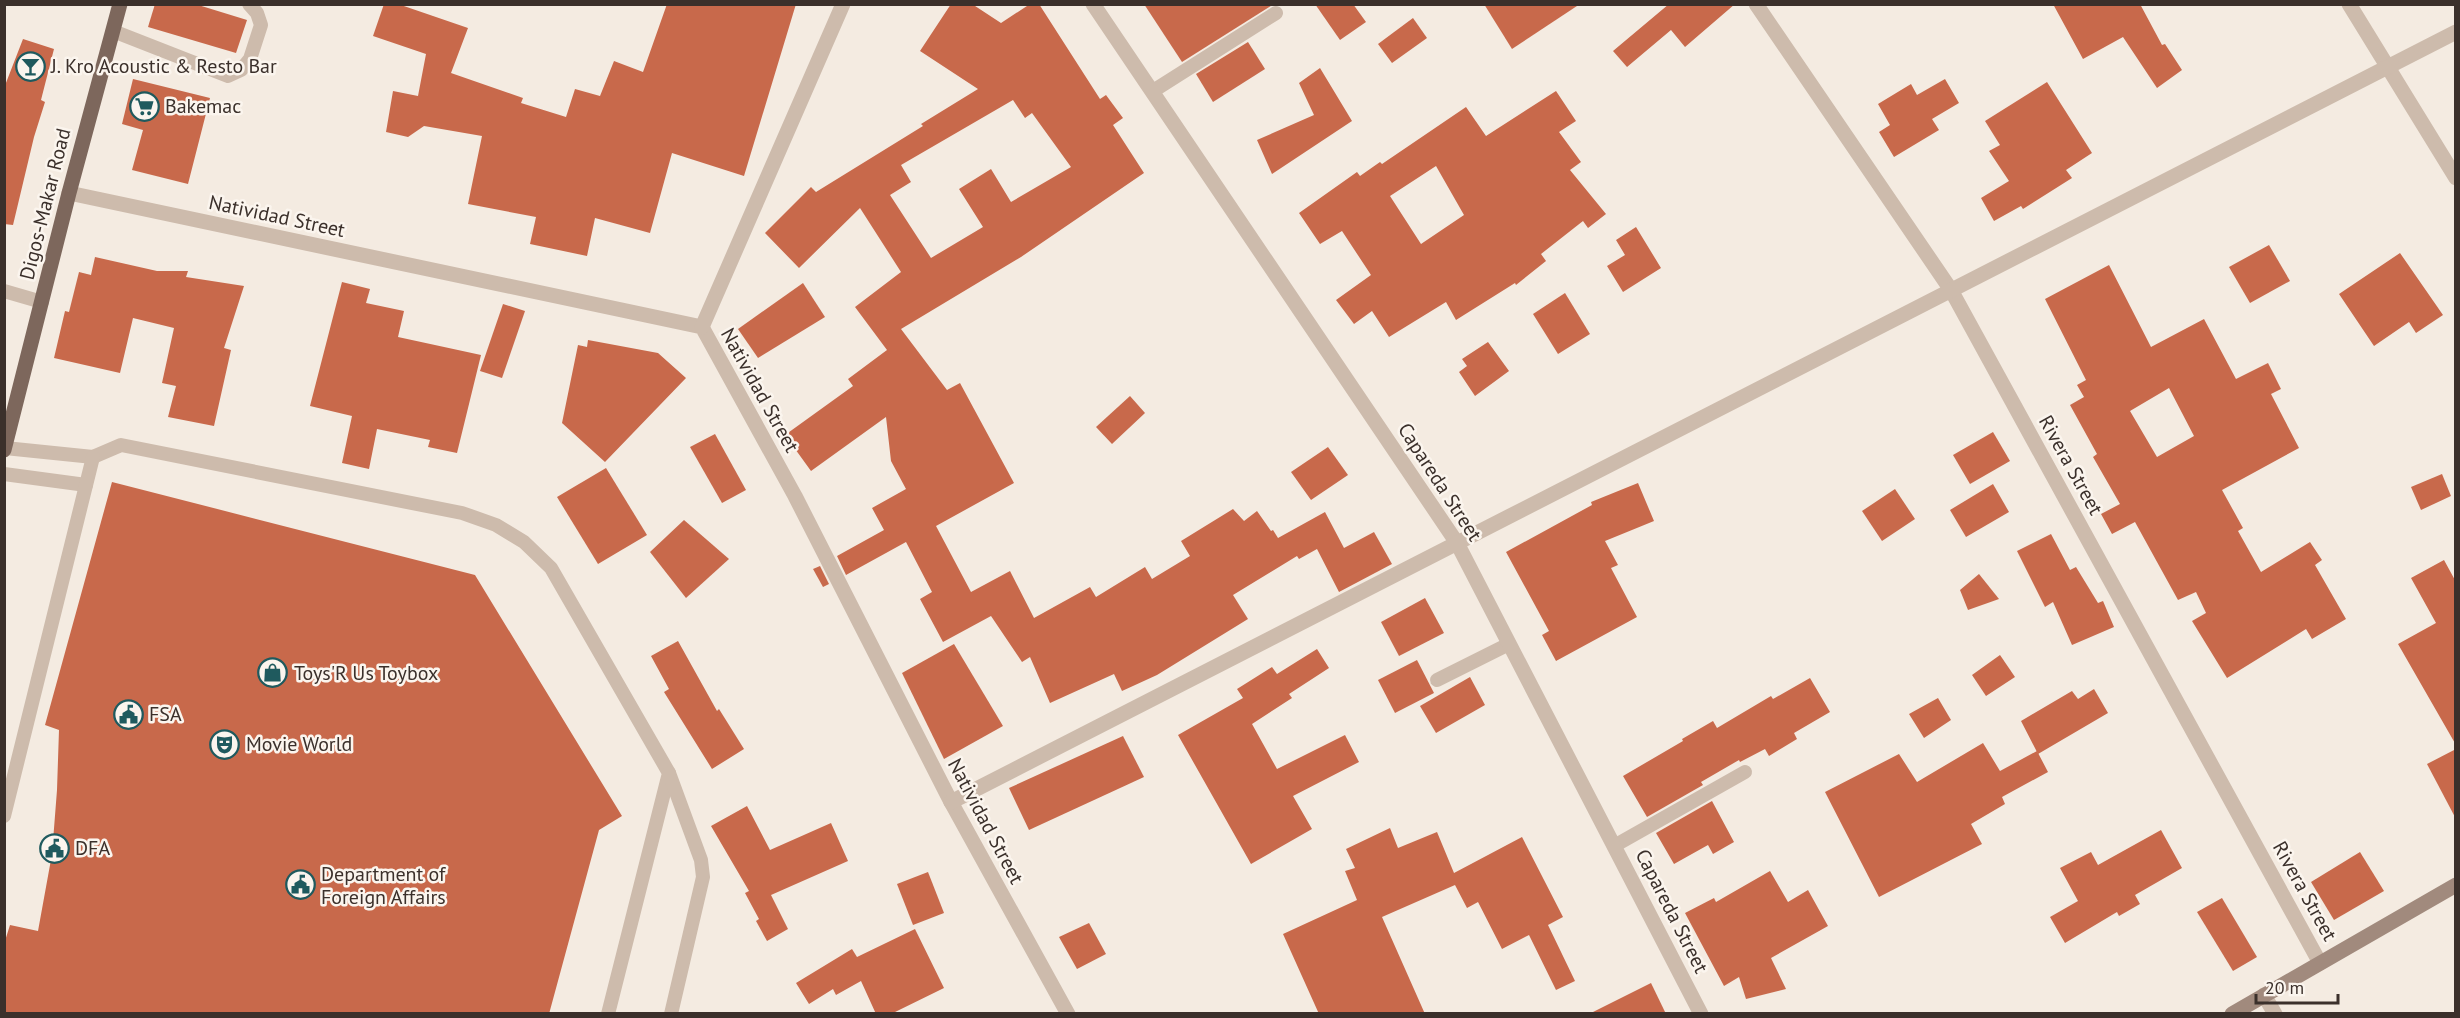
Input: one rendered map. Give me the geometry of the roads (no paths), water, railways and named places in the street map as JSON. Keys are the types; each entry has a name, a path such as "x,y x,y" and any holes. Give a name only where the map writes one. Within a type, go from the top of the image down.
{"main road":[{"name":"Digos-Makar Road","path":"5,449 69,193 120,4"}],"street":[{"path":"702,327 843,4"},
{"name":"Capareda Street","path":"1093,4 1457,543 1701,1014"},
{"name":"Rivera Street","path":"1756,4 1951,290 2320,963"},
{"path":"2349,4 2456,178"},
{"path":"951,801 2456,32"},
{"name":"Natividad Street","path":"69,193 702,327 795,496 951,801 1068,1014"},
{"path":"2232,1014 2456,885"},
{"path":"2264,995 2275,1014"}],"lane":[{"path":"113,31 228,76 241,70 250,59 261,25 257,13 249,4"},
{"path":"1153,91 1276,14"},
{"path":"4,291 42,302"},
{"path":"5,449 93,457 121,445 462,513 496,525 524,542 551,568 669,773 701,860 704,877 670,1014"},
{"path":"4,816 93,457"},
{"path":"4,474 86,485"},
{"path":"1437,680 1509,644"},
{"path":"1614,846 1744,772"},
{"path":"608,1014 669,773"}],"place":[{"name":"J. Kro Acoustic & Resto Bar","path":"30,66"},
{"name":"Bakemac","path":"144,106"},
{"name":"Toys'R Us Toybox","path":"273,673"},
{"name":"FSA","path":"128,714"},
{"name":"Movie World","path":"225,744"},
{"name":"DFA","path":"54,848"},
{"name":"Department of Foreign Affairs","path":"300,885"}]}
